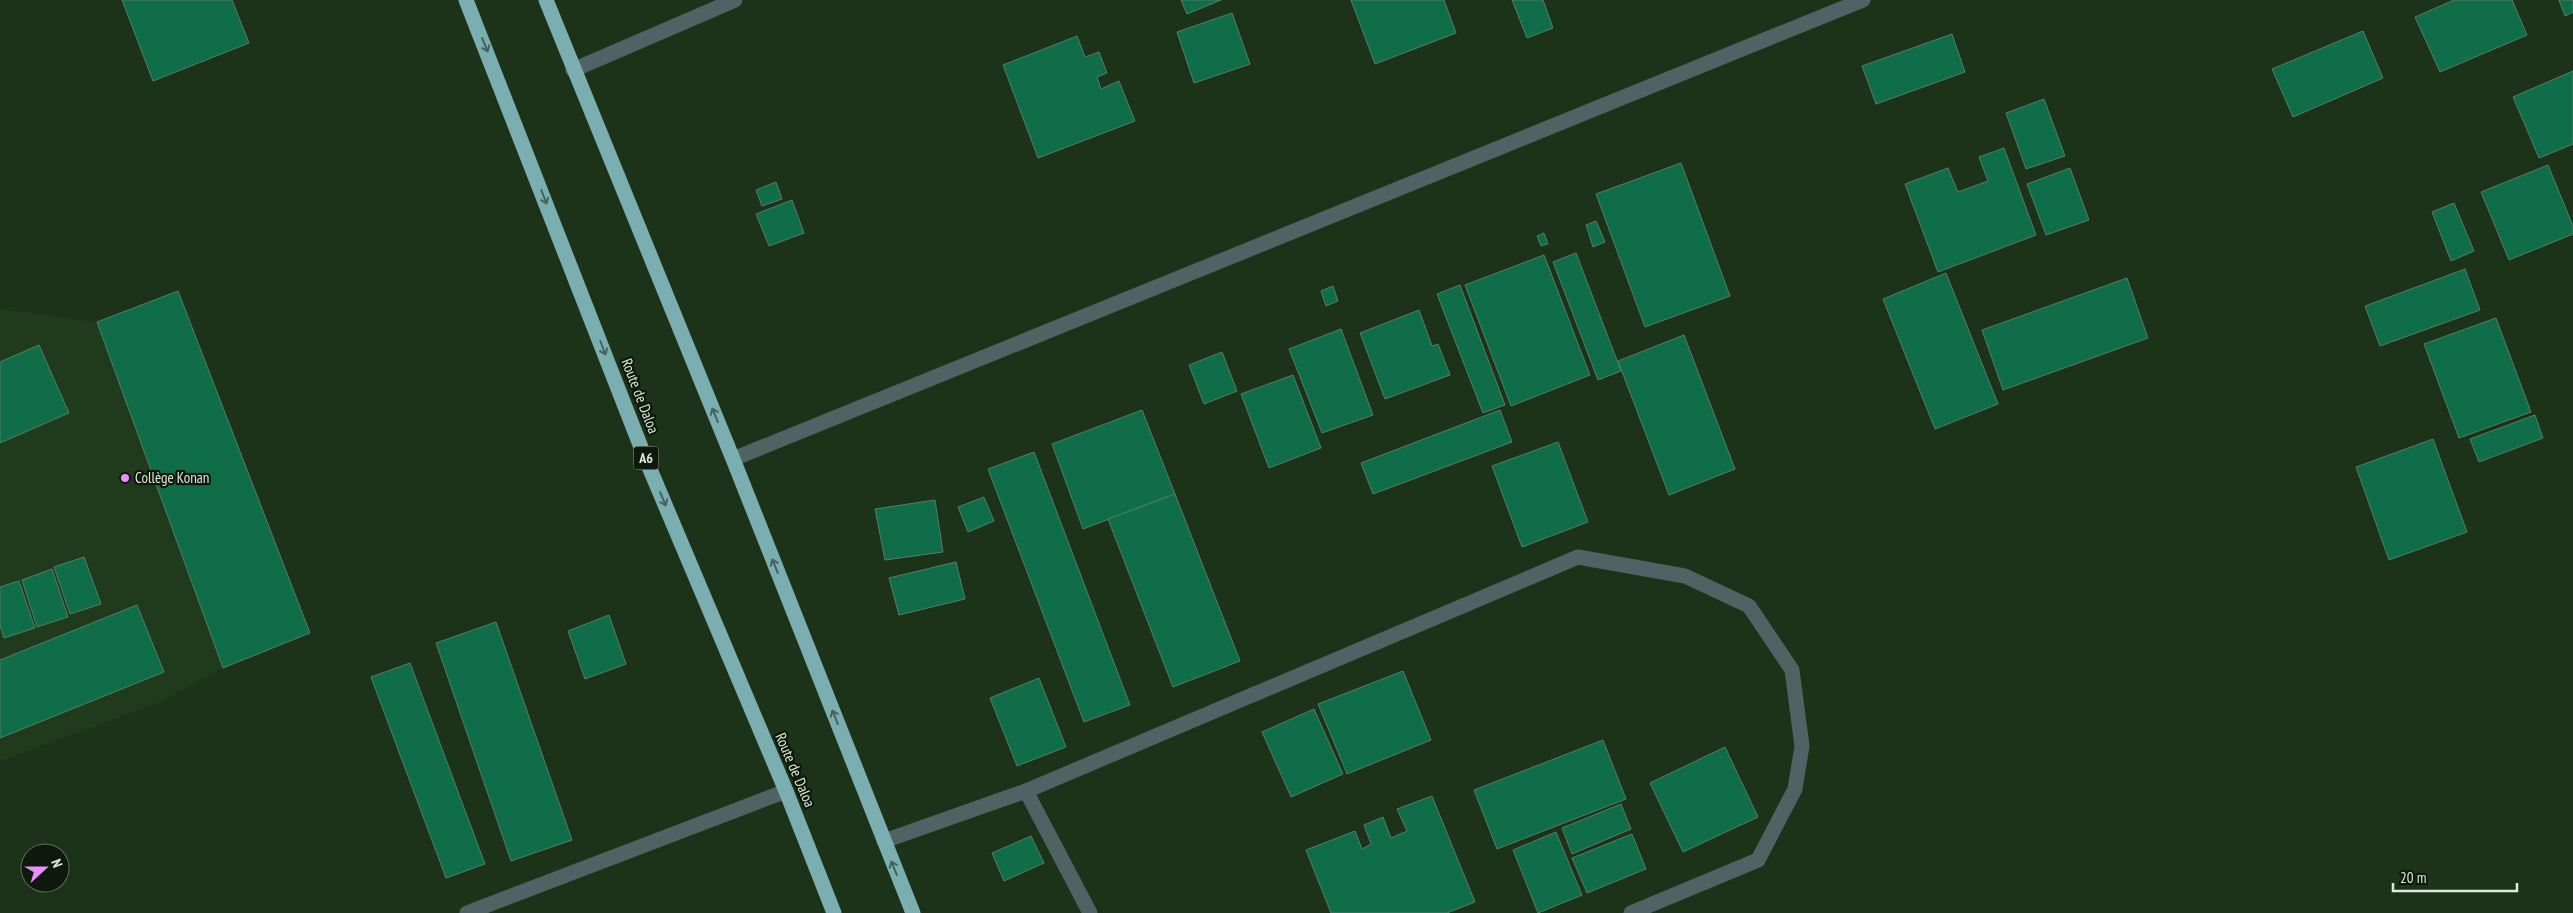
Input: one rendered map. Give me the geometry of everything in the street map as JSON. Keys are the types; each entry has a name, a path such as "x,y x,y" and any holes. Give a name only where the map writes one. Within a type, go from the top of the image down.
{"highway":[{"name":"Route de Daloa","path":"466,0 644,455 786,791 834,913"},
{"path":"546,0 733,459 913,913"}],"street":[{"path":"573,70 734,0"},
{"path":"733,459 1863,0"},
{"path":"884,841 1026,791 1578,557 1685,576 1749,606 1792,670 1802,746 1796,789 1758,860 1632,913"},
{"path":"467,913 786,791"},
{"path":"1026,791 1090,913"}],"shaded area":[{"name":"Collège Konan","path":"178,291 310,633 223,668 158,703 0,761 0,309 97,322"}],"building":[{"path":"122,0 232,0 249,43 153,81"},
{"path":"1181,0 1221,0 1187,14"},
{"path":"1351,0 1444,0 1456,33 1375,64"},
{"path":"1512,0 1543,0 1553,28 1527,38"},
{"path":"2454,0 2512,0 2527,35 2440,72 2415,17"},
{"path":"2559,0 2573,0 2573,12 2565,16"},
{"path":"1232,13 1250,64 1194,83 1177,32"},
{"path":"2363,31 2383,78 2293,117 2272,69"},
{"path":"1952,34 1965,72 1876,104 1862,66"},
{"path":"1077,36 1085,57 1099,52 1107,73 1097,77 1101,89 1119,81 1135,121 1038,158 1003,65"},
{"path":"2573,71 2573,144 2539,158 2513,97"},
{"path":"2044,99 2065,156 2026,169 2006,113"},
{"path":"2004,148 2036,235 1938,272 1905,184 1948,168 1958,192 1988,181 1979,157"},
{"path":"1681,163 1730,296 1645,327 1596,194"},
{"path":"2548,165 2573,226 2573,234 2509,260 2481,192"},
{"path":"2070,168 2089,220 2046,235 2027,184"},
{"path":"776,182 782,199 762,206 756,190"},
{"path":"792,200 804,233 769,246 756,214"},
{"path":"2454,203 2474,251 2451,261 2432,212"},
{"path":"1596,221 1605,242 1593,247 1586,225"},
{"path":"1544,233 1548,244 1541,246 1537,236"},
{"path":"1576,253 1621,371 1598,380 1553,262"},
{"path":"1544,255 1590,375 1511,406 1465,285"},
{"path":"2465,269 2480,310 2380,346 2365,306"},
{"path":"1946,273 1998,404 1935,429 1883,299"},
{"path":"2127,278 2148,338 2003,390 1982,330"},
{"path":"1460,285 1505,405 1483,413 1437,294"},
{"path":"1333,286 1338,301 1326,306 1321,291"},
{"path":"178,291 310,633 223,668 97,322"},
{"path":"1419,310 1432,346 1438,344 1450,375 1385,399 1360,333"},
{"path":"2496,318 2531,412 2459,438 2424,344"},
{"path":"1341,329 1373,415 1322,433 1289,349"},
{"path":"1684,335 1735,469 1669,495 1618,361"},
{"path":"39,345 69,413 0,443 0,362"},
{"path":"1222,352 1237,391 1204,404 1189,365"},
{"path":"1293,375 1321,448 1269,468 1241,394"},
{"path":"1142,410 1175,494 1083,529 1052,444"},
{"path":"1500,410 1512,442 1373,494 1361,463"},
{"path":"2535,415 2543,438 2479,462 2470,439"},
{"path":"2433,439 2467,532 2389,560 2356,467"},
{"path":"1558,442 1588,522 1522,547 1492,466"},
{"path":"1034,452 1130,705 1084,722 988,469"},
{"path":"1175,494 1240,661 1173,687 1108,519"},
{"path":"984,497 994,521 968,532 958,507"},
{"path":"935,500 943,552 885,560 875,509"},
{"path":"84,557 101,604 70,614 54,567"},
{"path":"956,562 965,599 899,615 889,578"},
{"path":"52,569 68,617 37,627 22,580"},
{"path":"19,581 35,628 4,638 0,625 0,587"},
{"path":"137,605 164,672 0,738 0,660"},
{"path":"609,615 626,664 585,679 568,631"},
{"path":"496,622 572,840 511,861 436,643"},
{"path":"410,663 485,864 446,878 371,677"},
{"path":"1403,671 1431,740 1347,774 1318,704"},
{"path":"1039,678 1066,747 1017,766 990,698"},
{"path":"1314,709 1343,774 1291,797 1262,732"},
{"path":"1603,740 1626,799 1497,849 1474,790"},
{"path":"1725,747 1758,817 1683,852 1650,783"},
{"path":"1432,796 1475,902 1447,913 1331,913 1306,850 1355,831 1362,849 1371,844 1364,825 1383,817 1391,838 1407,831 1397,809"},
{"path":"1621,804 1631,829 1572,854 1562,828"},
{"path":"1556,832 1582,895 1538,913 1513,850"},
{"path":"1632,834 1646,869 1587,893 1572,858"},
{"path":"1031,836 1044,863 1004,881 992,853"}],"place":[{"name":"Collège Konan","path":"125,478"}]}
